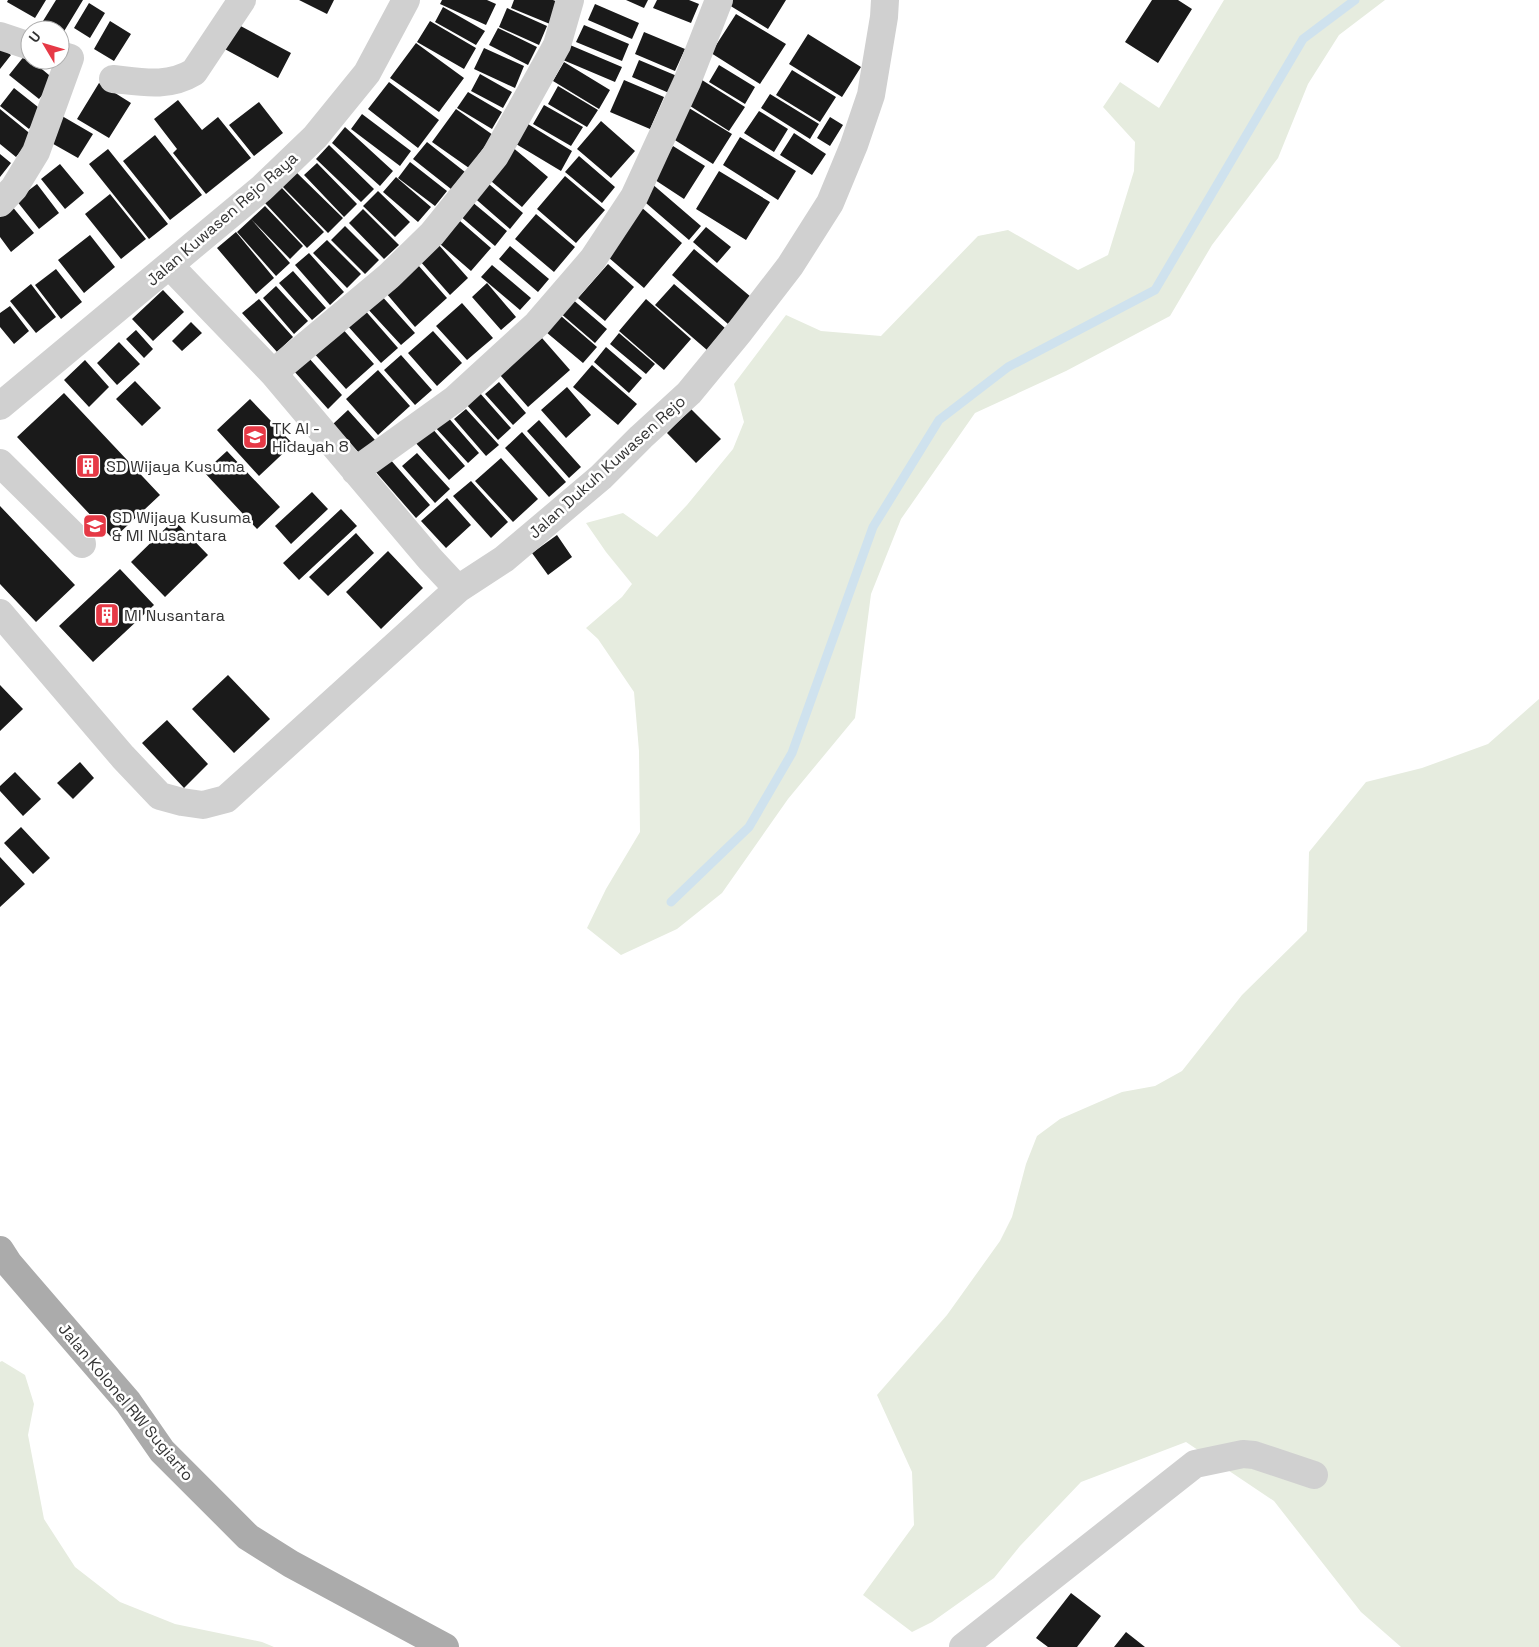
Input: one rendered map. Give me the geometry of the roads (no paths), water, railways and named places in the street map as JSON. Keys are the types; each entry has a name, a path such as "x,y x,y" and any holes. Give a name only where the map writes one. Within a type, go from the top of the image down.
{"main road":[{"name":"Jalan Kolonel RW Sugiarto","path":"0,1250 9,1264 128,1402 162,1451 248,1537 291,1564 445,1647"}],"street":[{"path":"113,79 155,83 170,82 184,78 194,72 242,0"},
{"name":"Jalan Kuwasen Rejo Raya","path":"3,396 170,266 262,188 315,137 367,73 406,0"},
{"path":"273,373 389,276 432,234 496,156 558,44 570,0"},
{"path":"355,471 454,399 538,324 594,260 634,197 687,82 719,0"},
{"name":"Jalan Dukuh Kuwasen Rejo","path":"0,613 123,757 160,796 203,805 226,799 458,589 504,560 601,477 689,392 740,331 790,266 830,203 854,145 871,95 885,0"},
{"path":"0,36 20,43"},
{"path":"0,203 14,188 36,152 66,70"},
{"path":"170,266 273,373 458,589"},
{"path":"0,463 82,544"},
{"path":"963,1647 1195,1464 1242,1454 1254,1455 1314,1475"}],"waterway":[{"path":"671,902 749,827 792,753 873,527 939,420 1008,367 1155,290 1303,39 1355,0"}],"place":[{"name":"TK Al - Hidayah 8","path":"255,437"},
{"name":"SD Wijaya Kusuma","path":"88,466"},
{"name":"SD Wijaya Kusuma & MI Nusantara","path":"95,526"},
{"name":"MI Nusantara","path":"107,615"}]}
